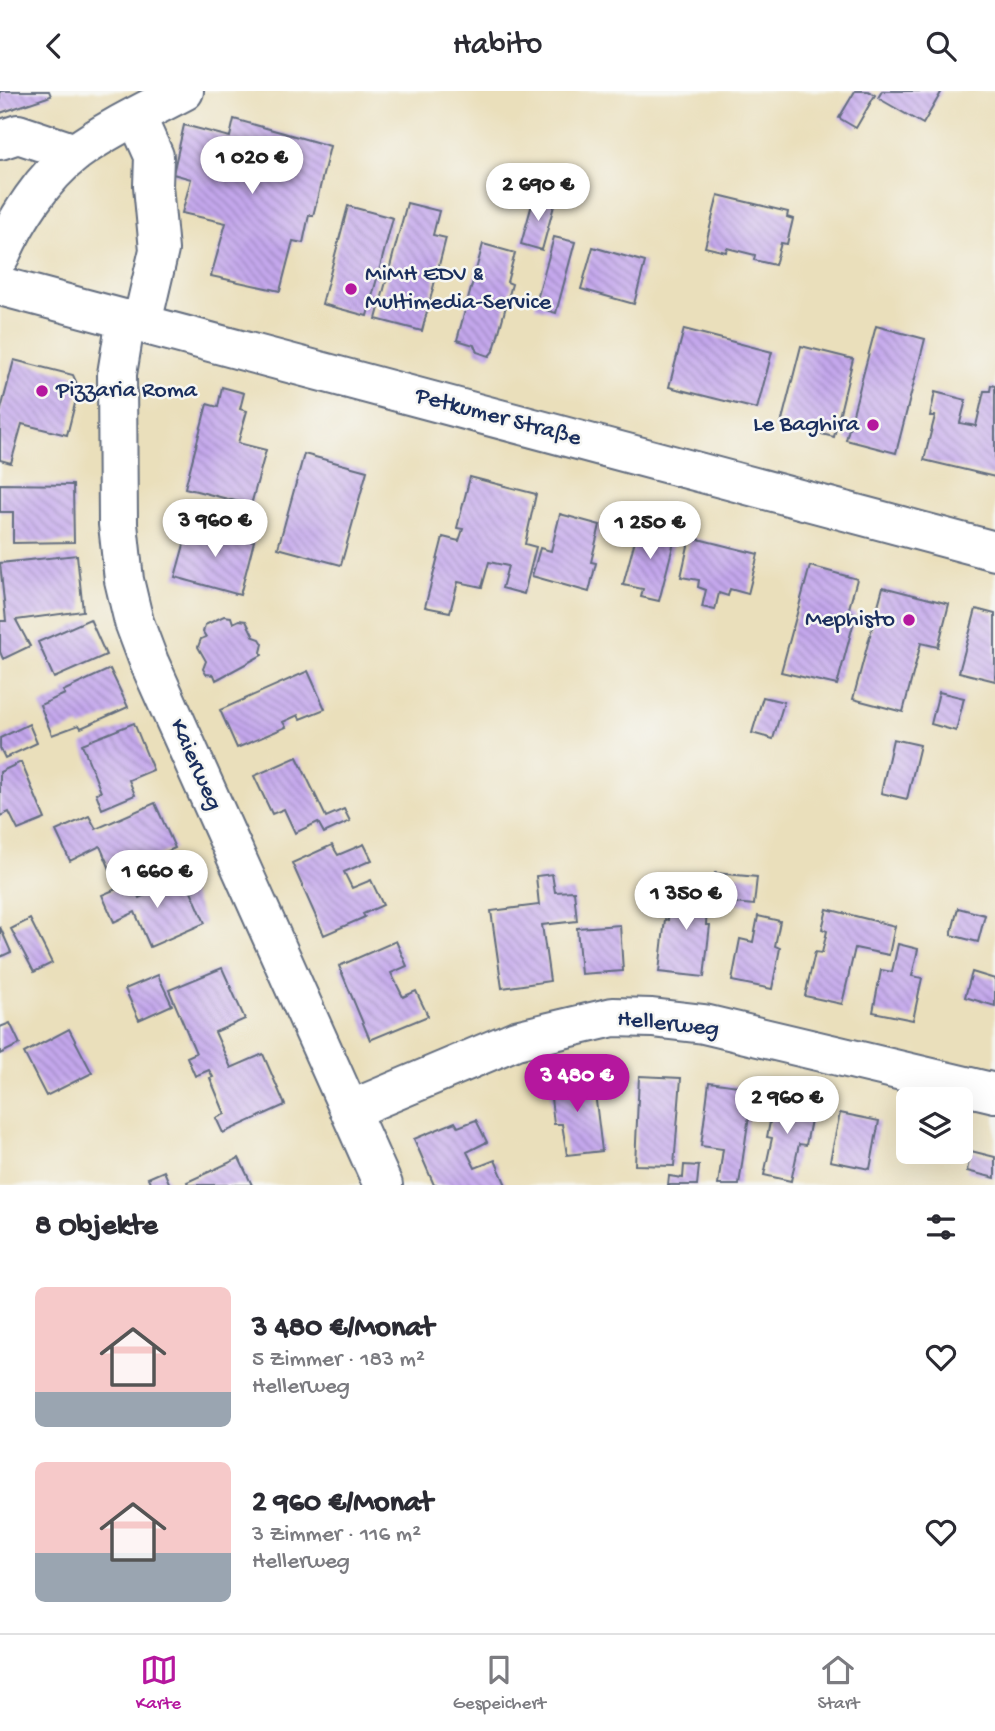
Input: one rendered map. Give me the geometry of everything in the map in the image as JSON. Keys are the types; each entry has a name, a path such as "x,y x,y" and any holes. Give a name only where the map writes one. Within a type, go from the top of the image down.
{"street":[{"path":"0,256 33,200 53,173 75,153 156,101"},
{"name":"Kaierweg","path":"156,101 153,186 159,250 134,321 119,349 117,374 118,524 124,580 134,622 149,662 383,1185"},
{"path":"0,140 18,134 75,153"},
{"name":"Petkumer Straße","path":"0,286 995,551"},
{"name":"Hellerweg","path":"350,1110 516,1040 612,1017 704,1024 995,1093"}],"building":[{"path":"0,91 49,91 51,96 0,113"},
{"path":"855,91 868,91 875,95 856,128 839,118"},
{"path":"882,91 942,91 923,124 878,98"},
{"path":"234,119 330,146 313,216 309,215 303,243 293,241 280,291 211,276 226,223 182,213 191,179 173,174 184,125 230,137"},
{"path":"718,195 788,212 787,217 793,219 787,244 781,243 775,265 754,260 755,255 727,248 726,252 705,247"},
{"path":"534,197 555,202 542,250 521,244"},
{"path":"407,203 439,211 433,235 446,238 422,331 376,319"},
{"path":"348,206 393,218 367,316 322,304"},
{"path":"554,237 575,242 556,313 535,307"},
{"path":"483,244 515,253 507,282 512,284 494,350 489,356 477,352 474,345 457,340"},
{"path":"593,247 645,262 634,304 581,289"},
{"path":"876,326 925,339 896,453 846,440"},
{"path":"684,329 772,352 757,409 669,387"},
{"path":"801,346 853,359 834,437 781,424"},
{"path":"14,360 73,375 79,388 67,435 22,424 11,463 0,460 0,413"},
{"path":"991,385 995,386 995,477 924,460 935,416 930,416 935,392 966,400 960,423 976,426 984,391 990,391"},
{"path":"222,387 244,393 240,409 247,411 238,443 266,450 251,505 185,488 207,404 218,407"},
{"path":"304,454 367,471 341,565 278,548"},
{"path":"470,477 536,494 525,544 536,547 524,594 502,588 508,566 489,562 482,587 458,582 450,612 425,607 443,537 459,541 463,529 457,528"},
{"path":"0,484 73,485 74,542 13,543 13,512 0,512"},
{"path":"560,514 600,525 591,562 596,563 589,592 532,576 540,548 551,551"},
{"path":"190,523 254,541 240,595 175,577"},
{"path":"639,525 676,534 659,601 641,597 643,589 623,585"},
{"path":"690,537 758,554 748,594 730,589 728,596 719,593 715,610 702,607 706,590 698,587 699,580 681,577"},
{"path":"77,555 83,611 16,620 30,646 3,659 0,652 0,621 6,621 0,563"},
{"path":"810,566 857,579 848,612 856,614 837,685 781,672"},
{"path":"883,587 949,604 938,647 921,643 903,712 853,699"},
{"path":"976,609 995,614 995,681 959,672"},
{"path":"224,616 231,617 233,623 246,621 254,637 260,639 263,644 262,655 216,680 214,675 206,674 203,669 206,661 198,647 201,639 206,637 203,632 205,625"},
{"path":"90,619 106,655 54,678 38,642"},
{"path":"110,669 128,707 81,728 79,725 52,735 40,705"},
{"path":"308,671 325,709 300,719 298,715 283,722 286,727 237,748 220,710"},
{"path":"939,692 964,698 956,731 931,724"},
{"path":"763,697 784,702 773,739 752,733"},
{"path":"134,723 153,770 129,780 135,795 102,809 96,793 101,792 82,744"},
{"path":"29,724 37,743 5,758 0,748 0,738"},
{"path":"893,739 920,745 907,799 881,793"},
{"path":"297,757 326,817 344,809 350,821 324,833 318,822 295,833 284,809 272,814 254,776"},
{"path":"21,762 45,819 18,830 9,812 0,816 0,772"},
{"path":"155,803 175,848 113,876 100,846 70,861 56,831 89,816 96,829"},
{"path":"364,844 372,860 344,872 352,888 371,880 383,905 363,914 365,917 324,935 292,863 332,845 338,855"},
{"path":"715,873 757,877 754,905 712,901"},
{"path":"552,874 555,892 574,891 577,921 542,925 550,981 502,988 491,911 539,905 536,876"},
{"path":"185,877 205,923 150,947 135,912 114,922 102,895 132,882 139,898"},
{"path":"672,883 708,886 706,925 710,925 704,977 659,972"},
{"path":"958,908 985,915 978,942 951,935"},
{"path":"827,909 895,926 889,955 855,948 842,1004 805,996 815,952 822,953 827,931 822,929"},
{"path":"758,916 780,921 775,946 780,948 772,989 732,981 740,939 753,942"},
{"path":"30,919 52,963 34,972 11,929"},
{"path":"620,925 623,971 581,974 577,928"},
{"path":"0,927 11,952 0,957"},
{"path":"396,941 407,966 391,973 403,997 416,991 428,1016 370,1040 339,966"},
{"path":"898,944 918,949 912,976 922,978 913,1020 873,1012 881,970 892,972"},
{"path":"222,968 245,1019 215,1032 231,1068 263,1054 285,1105 223,1133 216,1118 225,1114 210,1078 213,1077 209,1070 195,1076 187,1057 196,1053 169,990"},
{"path":"972,972 995,979 995,1006 965,997"},
{"path":"158,975 172,1005 139,1020 125,989"},
{"path":"10,1023 20,1044 0,1054 0,1027"},
{"path":"69,1029 92,1073 46,1096 24,1053"},
{"path":"593,1076 602,1151 567,1155 562,1124 554,1124 549,1081"},
{"path":"639,1076 681,1078 674,1166 635,1165"},
{"path":"709,1082 753,1088 739,1185 718,1185 723,1149 701,1146"},
{"path":"775,1097 814,1105 806,1145 799,1144 791,1181 764,1175 772,1138 767,1137"},
{"path":"840,1113 879,1121 870,1169 830,1161"},
{"path":"476,1120 487,1142 467,1152 475,1168 495,1160 506,1185 434,1185 414,1139 455,1122 458,1127"},
{"path":"973,1152 995,1157 995,1178 967,1171 968,1164 973,1164"},
{"path":"239,1158 252,1185 188,1185 187,1182"},
{"path":"684,1165 699,1166 697,1185 668,1185 669,1176 683,1178"},
{"path":"164,1171 170,1185 152,1185 148,1178"}],"place":[{"name":"MiMH EDV & Multimedia-Service","path":"351,289"},
{"name":"Pizzaria Roma","path":"42,391"},
{"name":"Le Baghira","path":"873,425"},
{"name":"Mephisto","path":"909,620"}]}
